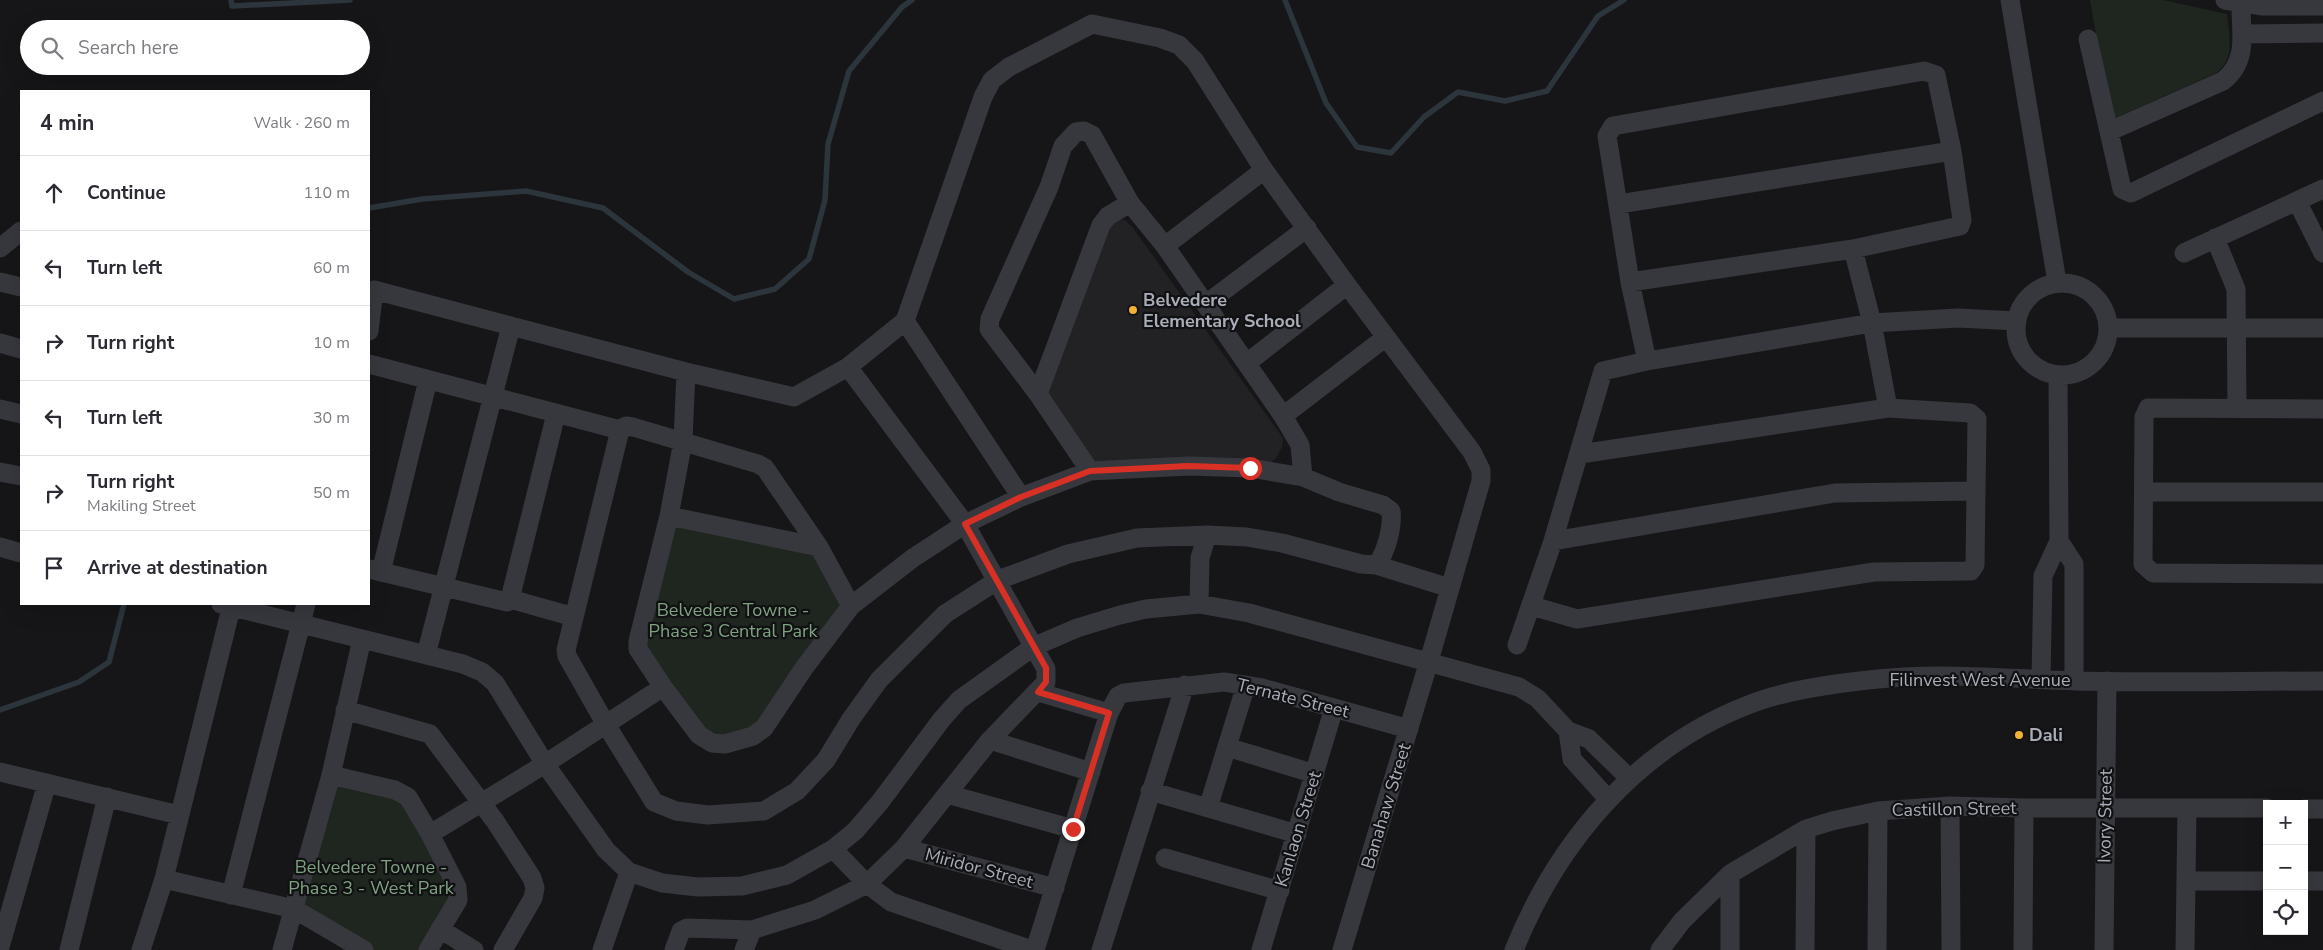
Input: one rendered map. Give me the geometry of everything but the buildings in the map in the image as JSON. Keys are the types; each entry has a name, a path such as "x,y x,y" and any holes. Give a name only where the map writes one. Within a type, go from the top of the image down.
{"street":[{"path":"2110,131 2223,81 2237,67 2242,34 2235,1 2263,6 2312,4"},
{"path":"2011,5 2057,282"},
{"path":"370,318 372,290 686,372 794,397 848,367 905,321 987,88 992,80 1008,67 1086,26 1098,24 1179,44 1195,62 1264,170 1386,337 1283,416"},
{"path":"2242,34 2323,33"},
{"path":"2088,39 2122,189 2131,193 2323,101"},
{"path":"1630,282 1853,249 1960,226 1962,220 1952,151 1936,75 1924,71 1613,126 1608,136 1630,282 1646,361"},
{"path":"1090,471 1038,394 989,329 990,319 1049,187 1063,146 1076,132 1084,132 1092,136 1130,203 1165,246 1283,416 1300,445 1304,477"},
{"path":"1619,204 1952,151"},
{"path":"1165,246 1264,170"},
{"path":"2184,253 2323,189"},
{"path":"2297,201 2323,253"},
{"path":"1038,394 1101,225 1108,216 1130,203"},
{"path":"1206,304 1307,228"},
{"path":"0,248 20,232"},
{"path":"2215,238 2236,289 2237,408"},
{"path":"1853,249 1872,323 1888,408"},
{"path":"0,282 20,287"},
{"path":"2057,282 2075,284 2088,290 2099,300 2106,314 2108,328 2106,342 2092,364 2080,371 2058,376 2040,370 2030,362 2021,351 2016,339 2019,312 2030,296 2047,285 2057,282"},
{"path":"1247,363 1347,285"},
{"path":"1517,645 1532,606 1580,454 1603,371 1646,361 1872,323 1958,318 2017,321"},
{"path":"905,321 1021,497"},
{"path":"426,655 511,326"},
{"path":"2108,328 2323,328"},
{"name":"Banahaw Street","path":"1342,950 1481,481 1481,470 1472,452 1386,337"},
{"path":"0,343 20,349"},
{"path":"370,364 620,430"},
{"path":"674,950 681,931 687,928 752,930 815,910 867,884 904,848 990,740 1046,682 1046,668 965,524 848,367"},
{"path":"686,372 683,441 669,516 638,641 638,649 699,736 712,743 725,744 753,736 764,728 804,668 851,606 913,558 965,524 1021,497 1090,471 1188,466 1250,468 1304,477 1339,492 1382,505 1391,511 1391,524 1383,552 1376,565"},
{"path":"2040,679 2043,576 2059,541 2058,376"},
{"path":"428,380 375,570 503,602 510,598 556,414"},
{"path":"1532,606 1577,619 1874,572 1971,571 1974,565 1977,419 1970,413 1888,408 1580,454"},
{"path":"2323,409 2148,408 2144,417 2143,564 2153,574 2323,574"},
{"path":"0,409 20,414"},
{"path":"851,606 819,547 765,468 758,464 633,427 626,426 620,430 566,656 654,802 676,811 708,815 764,811 797,791 821,766 879,680 945,614 998,580 1068,554 1137,538 1207,535 1247,537 1282,543 1362,564 1376,565 1450,588"},
{"path":"0,472 20,476"},
{"path":"1553,540 1835,493 1975,491"},
{"path":"2144,492 2323,492"},
{"path":"669,516 819,547"},
{"path":"1199,604 1200,558 1207,535"},
{"path":"2059,541 2074,564 2074,681"},
{"path":"0,547 20,552"},
{"path":"510,598 574,617"},
{"path":"141,950 164,879 228,605 463,664 482,672 494,683 545,764 606,850 629,872 662,883 698,887 742,886 786,875 833,849 855,831 880,802 942,719 959,700 1034,647 1076,628 1146,609 1199,604 1278,619 1528,691 1568,731 1589,740 1629,778"},
{"path":"231,894 306,605"},
{"path":"282,950 330,775 362,639"},
{"name":"Filinvest West Avenue","path":"1514,950 1531,910 1552,872 1608,799 1629,778 1656,756 1700,726 1750,704 1795,692 1838,684 1904,677 2074,681 2323,681"},
{"name":"Ivory Street","path":"2104,950 2107,681"},
{"name":"Ternate Street","path":"1109,713 1118,696 1131,691 1224,682 1246,685 1409,729"},
{"path":"1101,950 1185,685"},
{"path":"1208,808 1246,685"},
{"path":"430,834 545,764 605,723 663,687"},
{"path":"833,849 867,884 891,902 1034,950 1109,713 1038,692"},
{"name":"Kanlaon Street","path":"1261,950 1334,708"},
{"path":"346,710 430,734 482,802 532,878 535,888 534,898 503,950"},
{"path":"1568,731 1572,759 1608,799"},
{"path":"990,740 1090,772"},
{"path":"1227,747 1315,774"},
{"path":"0,772 179,815"},
{"path":"330,775 395,790 408,797 430,834 458,886 458,900 428,950"},
{"path":"0,947 46,783"},
{"path":"1150,791 1297,834"},
{"path":"947,794 1073,829"},
{"path":"69,950 108,797"},
{"path":"1950,806 1951,950"},
{"name":"Castillon Street","path":"1660,950 1682,921 1730,874 1806,830 1878,811 1950,806 2024,808 2263,808"},
{"path":"2023,950 2024,808"},
{"path":"2185,950 2187,808"},
{"path":"2308,808 2323,809"},
{"path":"1877,950 1878,811"},
{"path":"1805,950 1806,830"},
{"name":"Miridor Street","path":"904,848 1055,888"},
{"path":"1165,858 1280,891"},
{"path":"602,950 629,872"},
{"path":"1730,874 1730,950"},
{"path":"164,879 294,909 364,950"},
{"path":"2186,881 2263,881"},
{"path":"2308,881 2323,881"},
{"path":"440,929 474,950"},
{"path":"744,950 752,930"}],"shaded area":[{"name":"Belvedere Elementary School","path":"1115,219 1125,220 1133,228 1283,438 1282,447 1277,457 1269,464 1097,467 1043,392 1105,228"}],"green space":[{"path":"2090,0 2163,0 2227,14 2230,38 2229,54 2222,67 2216,73 2111,120"},
{"name":"Belvedere Towne - Phase 3 Central Park","path":"668,520 819,547 851,606 764,728 712,743 638,649"},
{"name":"Belvedere Towne - Phase 3 - West Park","path":"329,782 394,796 404,805 451,886 452,899 422,950 370,950 294,909"}],"waterway":[{"path":"231,0 232,6 350,0"},
{"path":"370,208 422,199 526,191 603,208 688,272 734,299 775,289 809,259 825,200 828,144 849,71 902,7 912,0"},
{"path":"1285,0 1326,103 1357,147 1391,153 1424,117 1458,92 1505,101 1547,91 1598,16 1624,0"},
{"path":"0,710 79,682 109,662 124,605"}],"place":[{"name":"Belvedere Elementary School","path":"1133,310"},
{"name":"Dali","path":"2019,735"}],"route":[{"path":"1073,829 1109,713 1038,692 1046,682 1046,668 965,524 1021,497 1090,471 1188,466 1250,468"}]}
